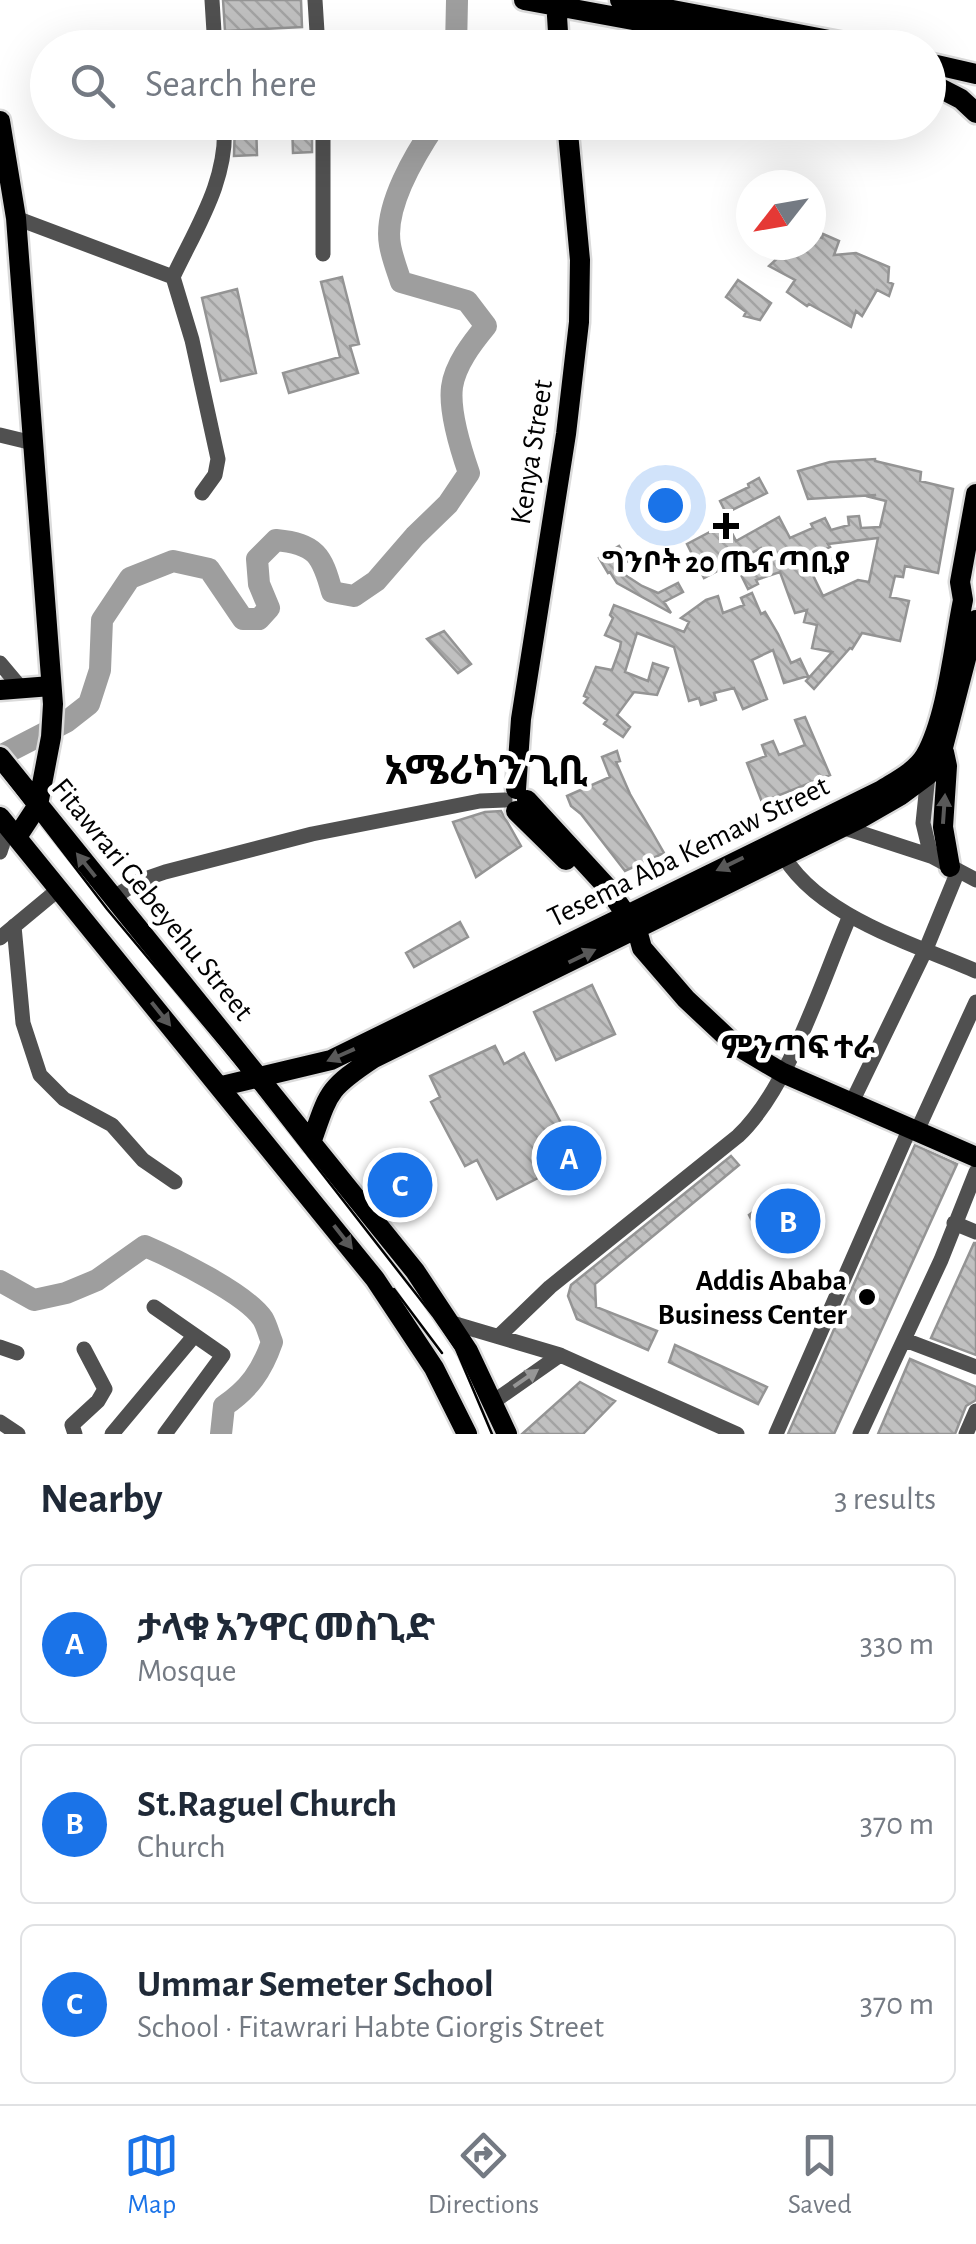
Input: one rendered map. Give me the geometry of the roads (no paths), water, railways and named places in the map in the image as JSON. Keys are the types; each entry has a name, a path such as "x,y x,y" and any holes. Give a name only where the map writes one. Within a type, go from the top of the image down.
{"main road":[{"path":"524,0 693,30"},
{"path":"620,0 756,30"},
{"path":"556,3 557,30"},
{"path":"946,67 976,74"},
{"path":"946,91 961,98 976,113"},
{"path":"0,122 16,218 52,695 51,736 38,805 8,827 375,1278 434,1368 467,1434"},
{"name":"Kenya Street","path":"516,800 521,719 580,322 580,260 569,140"},
{"path":"932,761 938,720 969,604 960,582 976,494"},
{"path":"932,761 976,620"},
{"path":"10,689 52,695"},
{"path":"932,761 946,766 943,826 954,869"},
{"name":"Tesema Aba Kemaw Street","path":"780,849 842,828 901,795 932,761"},
{"name":"Tesema Aba Kemaw Street","path":"311,1143 338,1082 374,1058 630,929 780,849 932,761"},
{"name":"Fitawrari Gebeyehu Street","path":"5,763 415,1272 452,1323 506,1434"},
{"path":"516,800 572,848 630,929 718,1032 752,1057 783,1073 976,1157"},
{"name":"Tesema Aba Kemaw Street","path":"222,1086 331,1060 630,929"},
{"path":"187,1045 212,1020"}],"street":[{"path":"212,0 214,30"},
{"path":"316,0 317,30"},
{"path":"202,493 218,467 217,448 173,277 220,173 226,140"},
{"path":"323,140 324,254"},
{"path":"16,218 173,277"},
{"path":"0,435 33,443"},
{"path":"0,663 10,689"},
{"path":"931,856 923,823 932,761"},
{"path":"113,898 154,874 312,834 450,806 516,800"},
{"path":"0,852 8,827"},
{"path":"842,828 931,856 976,880"},
{"path":"780,849 849,918 976,971"},
{"path":"852,1102 926,949 954,869"},
{"path":"0,938 58,889"},
{"path":"498,1336 550,1286 738,1136 760,1114 783,1073 849,918"},
{"path":"14,926 23,1023 40,1076 64,1099 112,1124 143,1160 175,1182"},
{"path":"776,1434 976,1002"},
{"path":"860,1434 905,1340 976,1172"},
{"path":"954,1222 976,1232"},
{"path":"154,1307 223,1356 165,1434"},
{"path":"452,1323 560,1355 696,1426 737,1434"},
{"path":"136,1434 118,1428 194,1336"},
{"path":"905,1340 976,1366"},
{"path":"0,1346 17,1354"},
{"path":"75,1434 72,1425 98,1402 105,1389 84,1349"},
{"path":"493,1402 560,1355"},
{"path":"966,1434 976,1410"},
{"path":"0,1422 18,1434"}],"waterway":[{"path":"456,30 457,0"},
{"path":"0,756 66,722 89,704 100,670 102,620 130,578 173,561 209,569 243,619 259,619 269,608 259,584 257,559 276,540 309,548 325,569 332,592 354,596 376,581 448,504 469,473 454,419 454,379 486,326 467,301 401,282 391,250 391,214 403,180 426,140"},
{"path":"0,1281 34,1300 66,1293 97,1280 145,1246 242,1299 263,1319 272,1342 254,1378 224,1406 221,1434"}],"tram line":[{"path":"0,770 434,1317 456,1349 492,1434"},
{"path":"394,1289 442,1353"}],"place":[{"name":"ግንቦት 20 ጤና ጣቢያ","path":"726,526"},
{"name":"ታላቁ አንዋር መስጊድ","path":"569,1158"},
{"name":"Ummar Semeter School","path":"400,1185"},
{"name":"St.Raguel Church","path":"788,1221"},
{"name":"Addis Ababa Business Center","path":"867,1297"}],"district":[{"name":"አሜሪካን ጊቢ","path":"486,770"},
{"name":"ምንጣፍ ተራ","path":"798,1047"}]}
